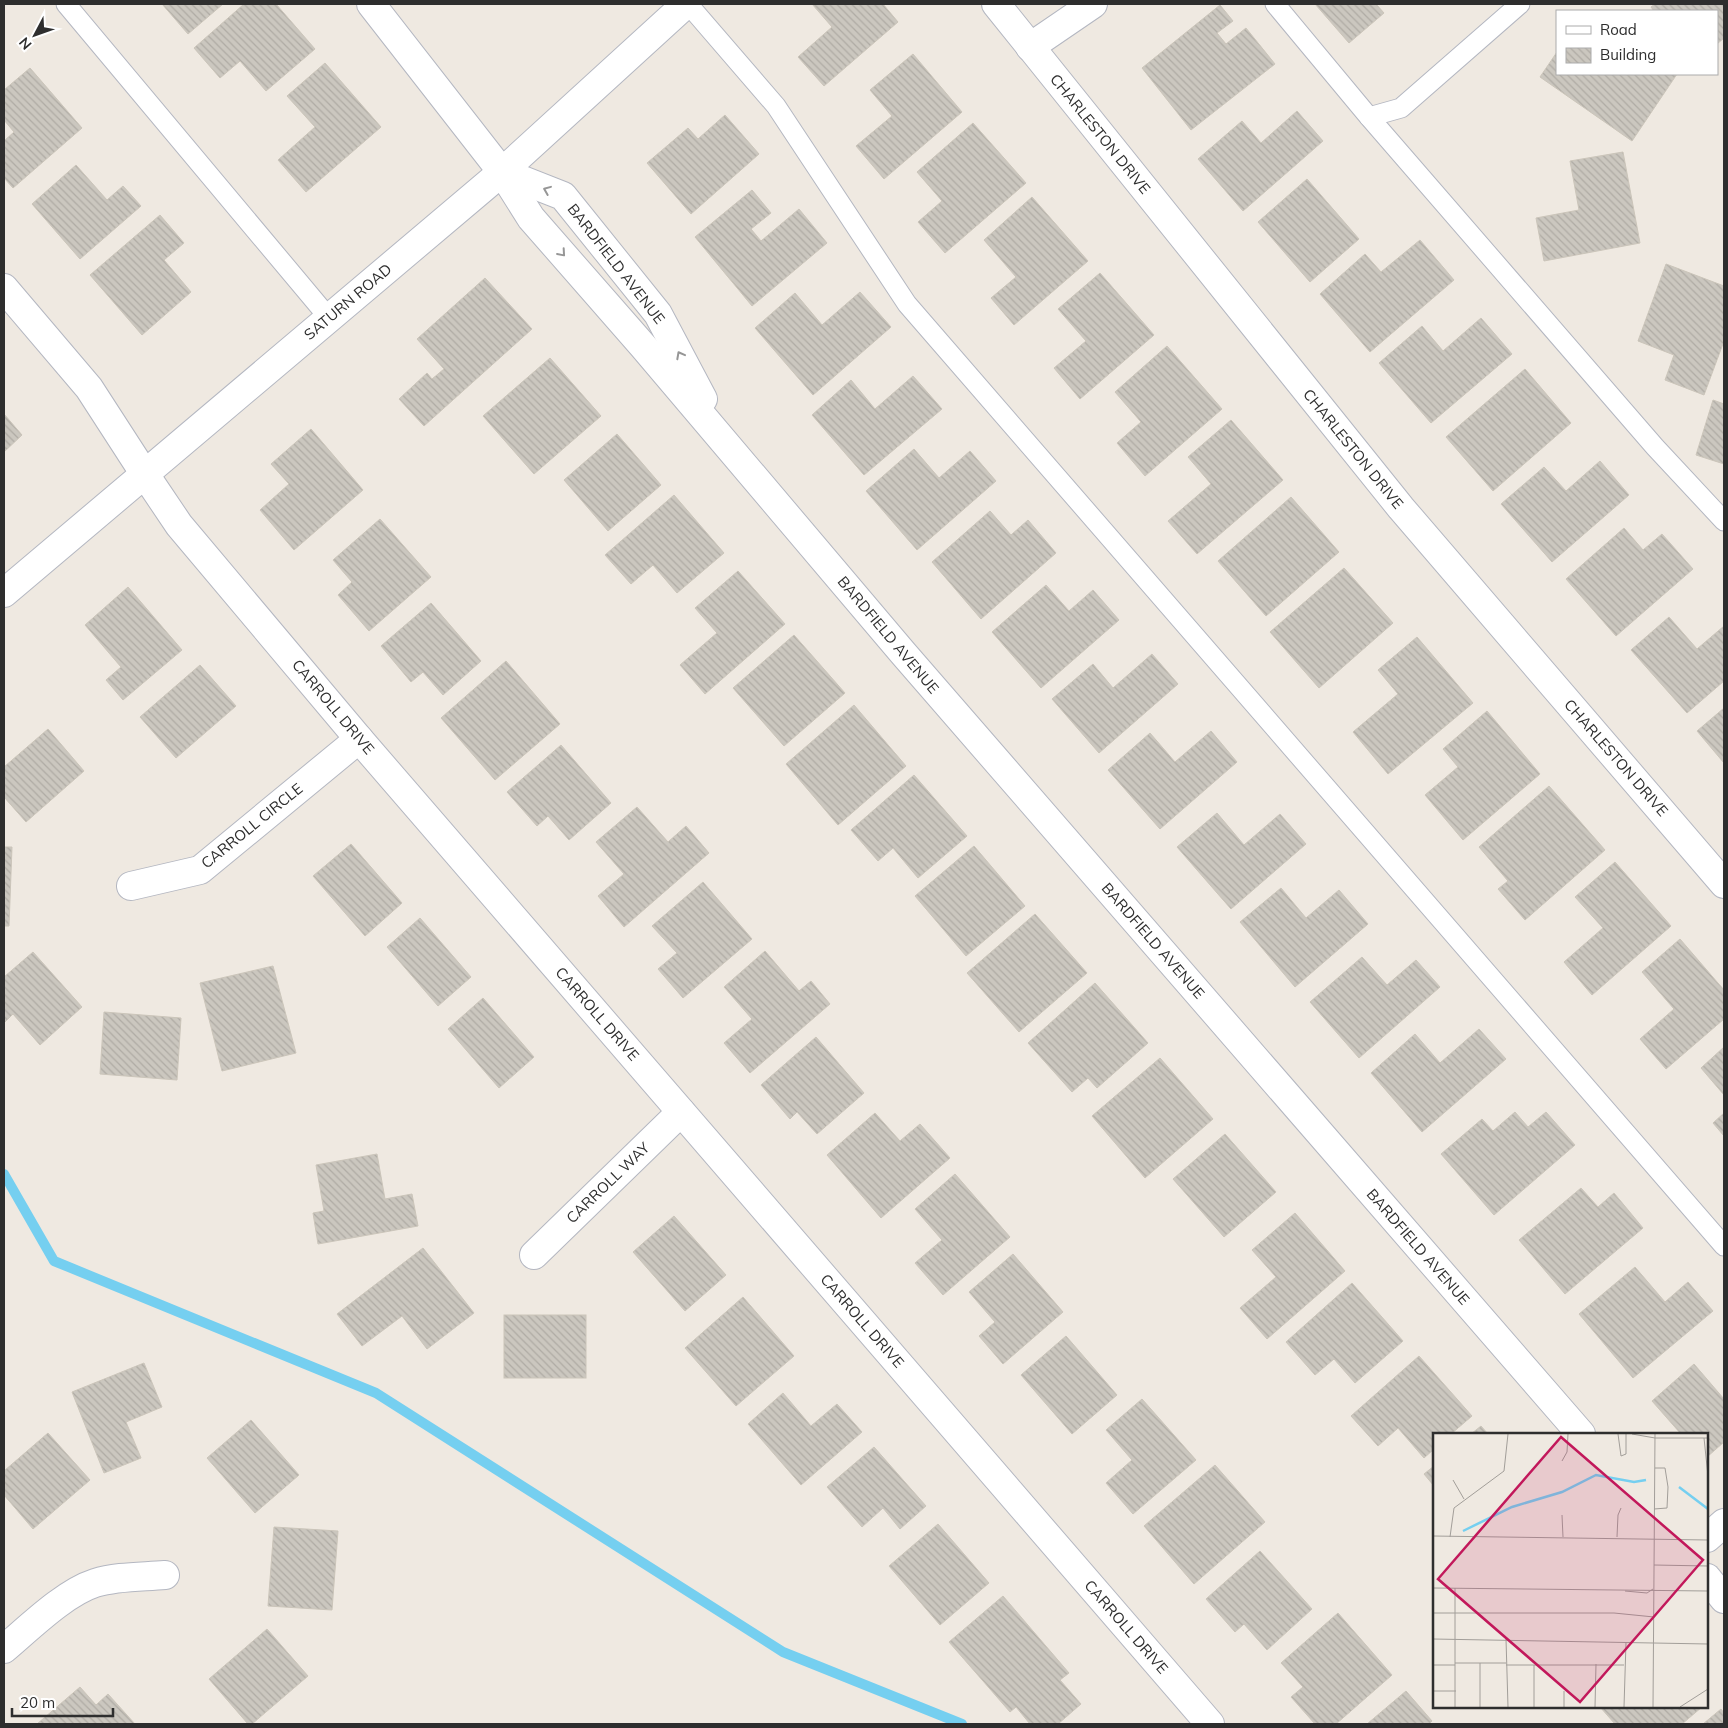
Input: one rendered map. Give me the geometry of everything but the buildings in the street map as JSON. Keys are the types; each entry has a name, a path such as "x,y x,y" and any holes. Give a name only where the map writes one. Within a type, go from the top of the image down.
{"street":[{"name":"BARDFIELD AVENUE","path":"371,4 502,172 531,218 727,445 909,661 1581,1433"},
{"name":"SATURN ROAD","path":"4,593 502,172 687,4"},
{"name":"CHARLESTON DRIVE","path":"996,4 1401,508 1724,884"},
{"path":"1030,47 1093,4"},
{"name":"BARDFIELD AVENUE","path":"502,172 563,196 658,314 727,445"},
{"name":"CARROLL DRIVE","path":"4,288 89,388 179,525 359,739 1210,1724"},
{"name":"CARROLL CIRCLE","path":"130,886 200,870 359,739"},
{"name":"CARROLL WAY","path":"534,1255 681,1112"},
{"path":"1708,1537 1724,1523"},
{"path":"4,1649 67,1597 93,1584 112,1579 165,1575"},
{"path":"1708,1579 1724,1599"}],"lane":[{"path":"66,4 329,318"},
{"path":"687,4 776,106 906,304 1724,1246"},
{"path":"1275,4 1369,117 1655,447 1724,521"},
{"path":"1369,117 1401,108 1520,4"}],"waterway":[{"path":"4,1174 54,1261 376,1393 783,1652 962,1724"}]}
